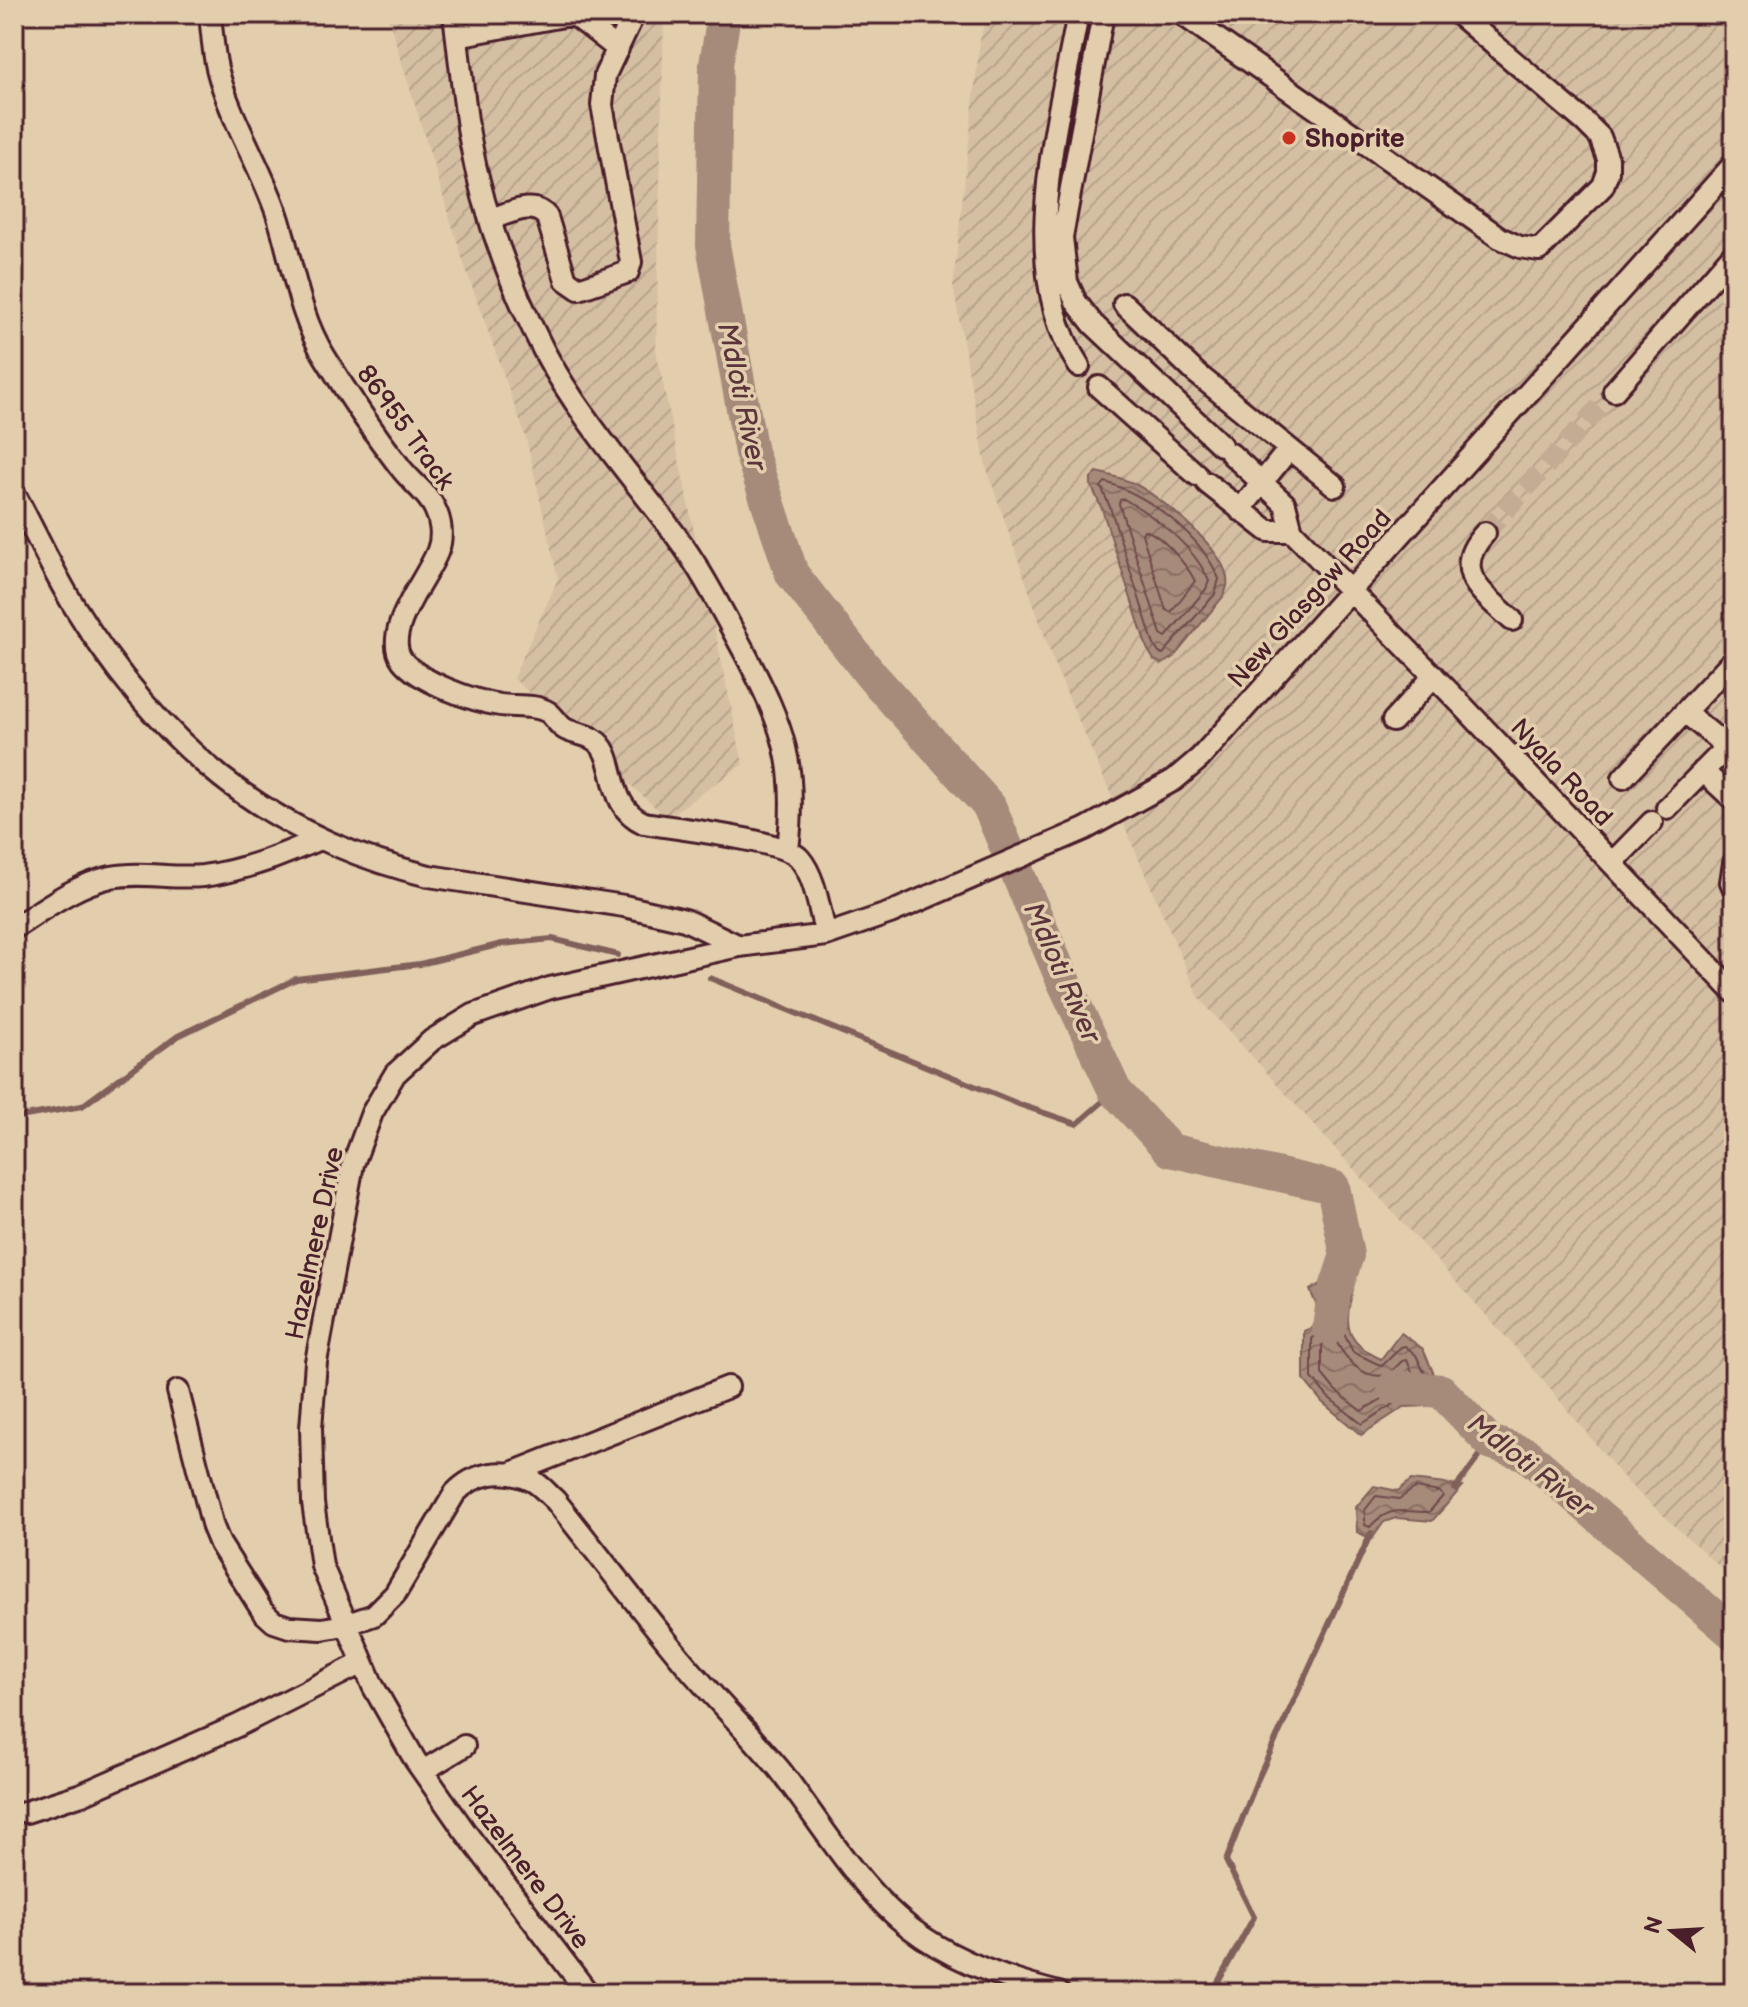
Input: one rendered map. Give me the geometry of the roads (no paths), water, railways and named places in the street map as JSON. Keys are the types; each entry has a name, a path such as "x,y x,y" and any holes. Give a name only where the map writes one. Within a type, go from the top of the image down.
{"street":[{"name":"86955 Track","path":"210,14 217,69 278,217 302,307 322,353 370,428 408,478 434,505 441,523 439,549 417,589 398,634 396,644 401,658 412,671 447,689 500,705 548,712 564,728 595,740 606,756 618,797 635,819 766,843 788,850"},
{"path":"454,14 469,136 503,262 546,355 578,406 677,537 717,600 775,710 791,778 792,814 788,850 799,856 807,870 826,935"},
{"path":"490,219 533,207 541,210 547,217 570,286 579,289 628,272 631,262 602,105 605,75 634,14"},
{"path":"1078,14 1056,135 1044,233 1045,268 1051,299 1064,342 1079,366"},
{"path":"1099,387 1202,479 1268,531 1292,531 1285,504 1093,324 1076,302 1067,282 1062,237 1103,14"},
{"path":"1182,14 1500,238 1520,247 1539,250 1603,186 1608,159 1600,137 1585,122 1458,14"},
{"path":"457,36 569,15 577,17 618,49"},
{"name":"New Glasgow Road","path":"826,935 890,913 1085,829 1164,786 1200,758 1734,164"},
{"path":"1614,391 1734,253"},
{"path":"1124,304 1196,373 1335,486"},
{"path":"1240,510 1289,449"},
{"path":"14,493 71,600 148,708 195,757 276,817 365,858 429,876 624,906 685,920 739,946"},
{"name":"Nyala Road","path":"1292,531 1734,992"},
{"path":"1485,533 1473,546 1469,557 1471,576 1476,586 1512,620"},
{"path":"1623,778 1734,659"},
{"path":"1393,721 1434,676"},
{"path":"1612,863 1730,743 1685,712"},
{"path":"1703,771 1734,800"},
{"path":"14,928 45,905 109,877 140,874 201,876 241,868 319,839"},
{"path":"1734,863 1731,882 1734,889"},
{"name":"Hazelmere Drive","path":"588,1993 423,1771 373,1686 322,1566 313,1503 311,1428 316,1362 350,1179 372,1113 395,1074 432,1040 473,1015 550,988 739,946 826,935"},
{"path":"509,1474 728,1387"},
{"path":"178,1391 213,1527 226,1556 263,1612 274,1622 302,1630 345,1625 374,1615 395,1594 455,1493 467,1481 486,1474 509,1474 533,1481 555,1500 687,1665 779,1770 860,1877 896,1917 973,1964 1017,1982 1059,1993"},
{"path":"26,1812 82,1794 237,1726 362,1663"},
{"name":"Hazelmere Drive","path":"423,1771 464,1746"}],"water":[{"path":"1097,472 1133,483 1175,512 1206,543 1226,573 1227,586 1222,598 1173,658 1162,664 1154,660 1147,648 1102,509 1091,485 1091,478"},
{"path":"1326,1281 1353,1289 1348,1313 1350,1331 1369,1353 1381,1359 1401,1333 1423,1349 1440,1388 1428,1406 1404,1407 1361,1435 1322,1402 1304,1380 1304,1331 1318,1325 1321,1316 1310,1290"},
{"path":"1411,1480 1463,1486 1432,1521 1396,1518 1384,1522 1372,1539 1357,1532 1356,1507 1374,1486 1398,1491"}],"waterway":[{"name":"Mdloti River","path":"724,14 716,65 713,245 751,452 792,574 871,675 989,806 1061,976 1115,1091 1170,1150 1333,1187 1347,1255 1334,1294 1329,1328"},
{"path":"14,1118 82,1106 178,1036 296,979 420,964 502,944 552,939 618,955"},
{"path":"710,978 1021,1105 1077,1124 1115,1091"},
{"name":"Mdloti River","path":"1394,1387 1441,1391 1490,1442 1526,1454 1734,1634"},
{"path":"1455,1489 1490,1442"},
{"path":"1212,1993 1254,1917 1226,1861 1256,1783 1371,1533"}],"tunnel":[{"path":"1485,533 1614,391"}],"place":[{"name":"Shoprite","path":"1289,138"}]}
